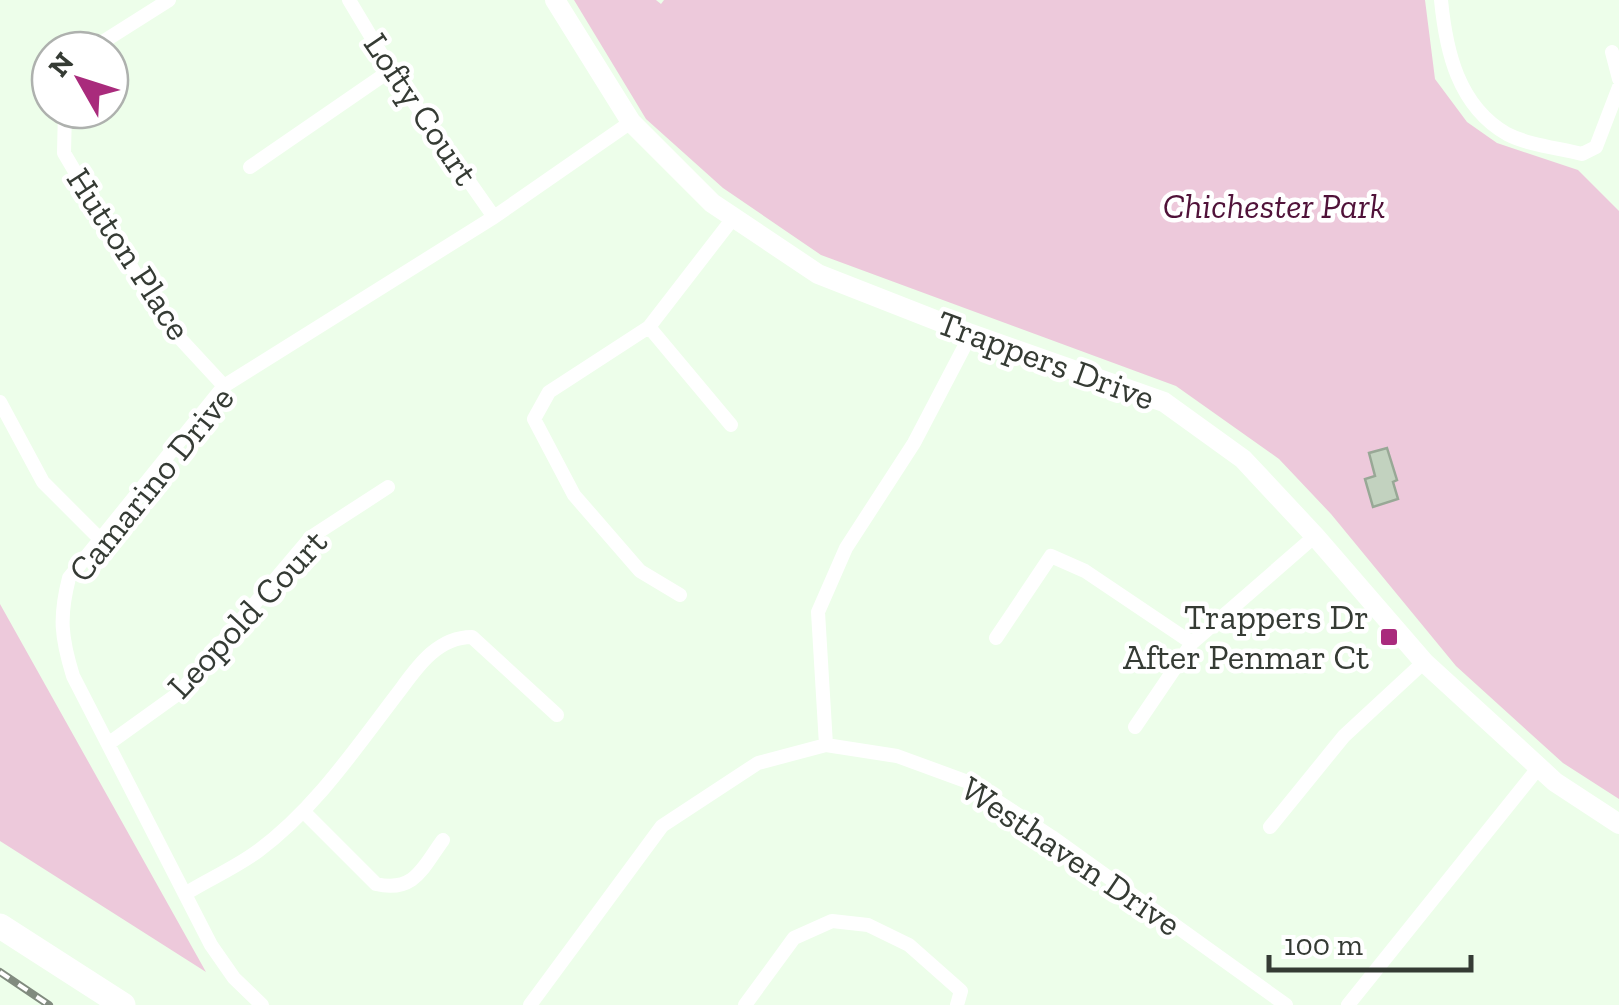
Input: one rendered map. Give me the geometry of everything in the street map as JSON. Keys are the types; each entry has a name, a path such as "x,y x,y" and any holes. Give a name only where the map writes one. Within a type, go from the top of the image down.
{"highway":[{"path":"0,926 123,1005"}],"main road":[{"name":"Trappers Drive","path":"555,0 631,122 712,202 818,274 971,334 1164,402 1243,459 1424,662 1555,782 1619,824"}],"street":[{"path":"122,30 169,0"},
{"name":"Lofty Court","path":"349,0 391,70 494,217"},
{"path":"1441,0 1453,70 1480,112 1508,134 1582,154 1596,147 1619,87"},
{"path":"1612,52 1619,79"},
{"path":"250,167 391,70"},
{"name":"Camarino Drive","path":"262,1005 222,962 72,676 62,642 61,611 69,578 224,386 494,217 631,122"},
{"name":"Hutton Place","path":"65,130 64,153 162,319 224,386"},
{"path":"680,595 640,571 574,495 534,419 549,392 649,328 734,217"},
{"path":"649,328 731,426"},
{"path":"826,745 818,612 846,548 914,443 971,334"},
{"path":"0,402 43,482 99,538"},
{"name":"Leopold Court","path":"108,744 179,693 312,537 388,487"},
{"path":"1135,727 1192,643 1315,536"},
{"path":"996,638 1051,556 1085,571 1192,643"},
{"path":"185,894 258,850 303,811 423,659 455,637 472,636 557,715"},
{"path":"1270,826 1344,736 1424,662"},
{"name":"Westhaven Drive","path":"530,1005 662,826 758,763 826,745 898,756 968,782 1068,848 1286,1005"},
{"path":"1348,1005 1539,767"},
{"path":"303,811 376,884 390,887 405,886 443,840"},
{"path":"745,1005 794,938 832,920 868,924 909,945 960,991 958,1005"}],"green space":[{"name":"Chichester Park","path":"574,0 656,0 661,4 664,0 1425,0 1435,79 1467,122 1497,143 1578,170 1619,211 1619,799 1563,763 1456,666 1331,514 1279,459 1176,386 821,255 723,188 646,119"},
{"path":"0,604 206,972 0,841"}],"building":[{"path":"1387,448 1397,480 1393,482 1398,499 1373,507 1365,479 1375,476 1369,453"}],"railway":[{"path":"0,972 49,1005"}],"place":[{"name":"Trappers Dr After Penmar Ct","path":"1389,637"}]}
